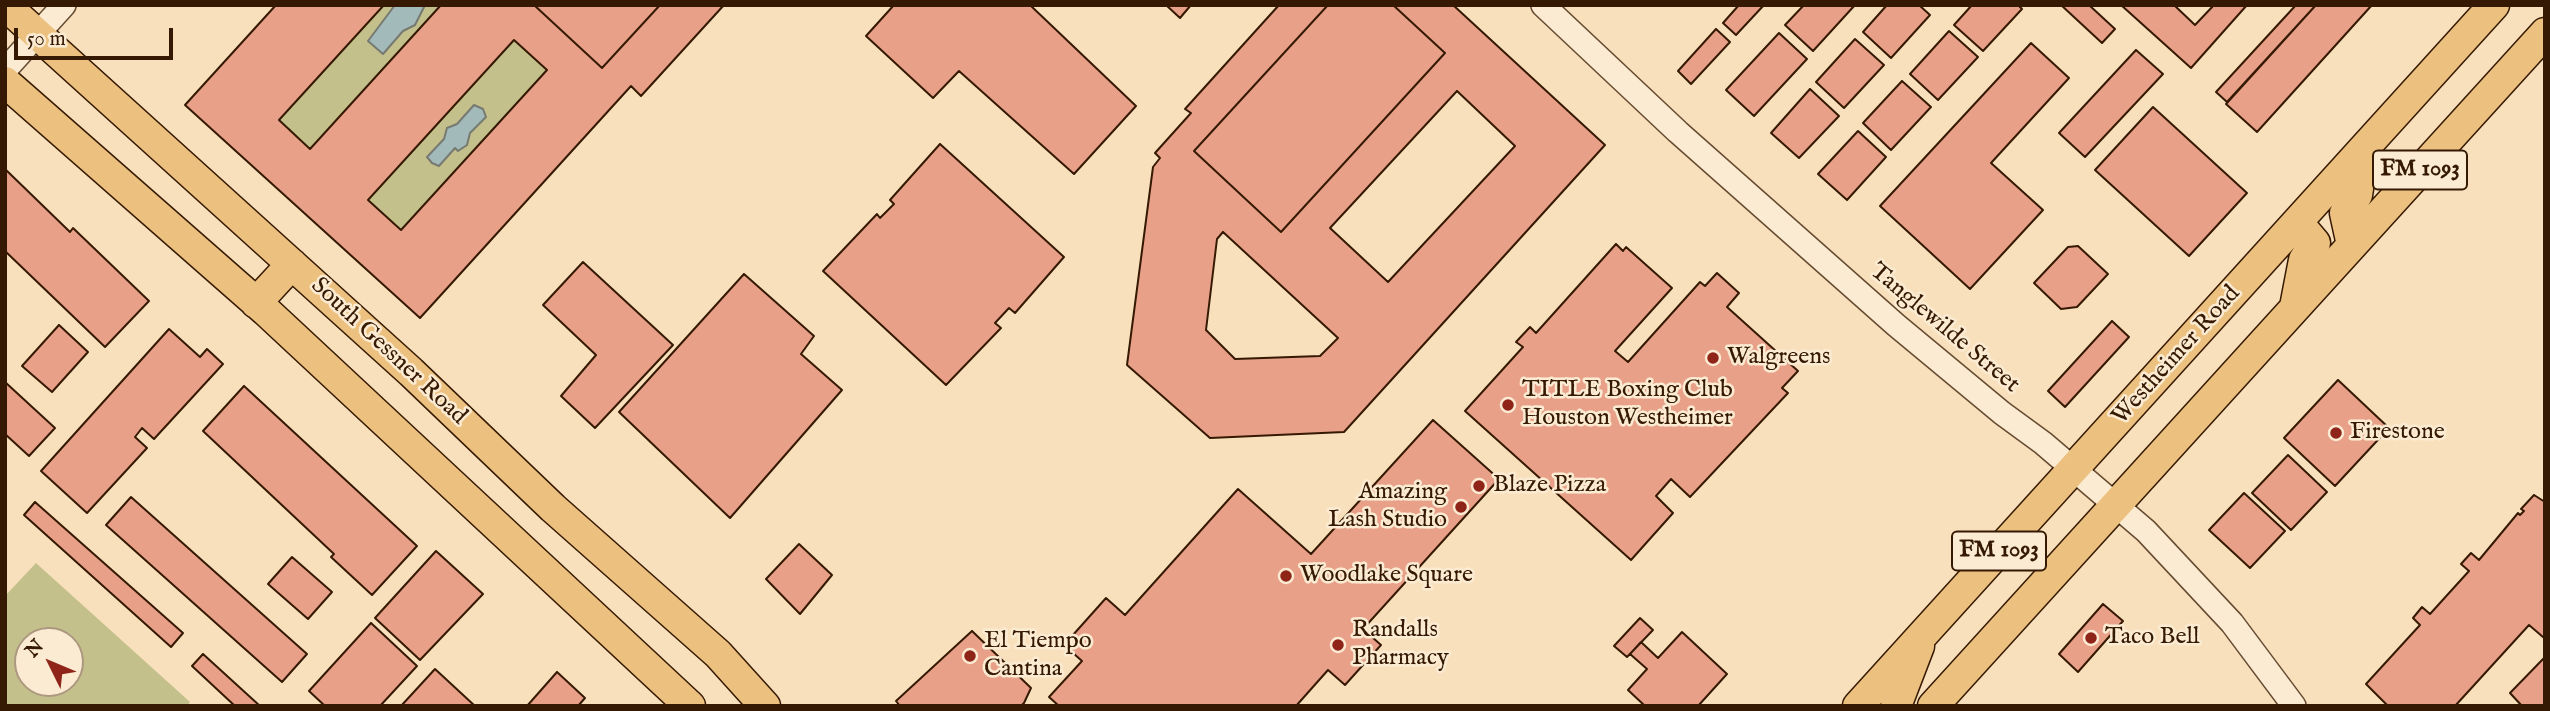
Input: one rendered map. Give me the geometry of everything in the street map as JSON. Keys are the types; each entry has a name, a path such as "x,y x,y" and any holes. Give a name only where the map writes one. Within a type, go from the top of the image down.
{"main road":[{"name":"South Gessner Road","path":"5,5 292,264 553,508 718,654 765,706"},
{"name":"Westheimer Road","path":"1858,706 2494,5"},
{"name":"FM 1093","path":"1933,706 2545,33"},
{"path":"5,82 257,303 690,706"},
{"path":"2352,245 2345,214 2357,195 2364,149"},
{"path":"2295,307 2304,260 2315,243 2298,223"},
{"path":"257,303 292,264"},
{"path":"1896,706 1924,632"}],"street":[{"path":"5,70 64,5"},
{"name":"Tanglewilde Street","path":"1543,5 1678,132 1896,325 2146,531 2208,595 2294,706"}],"shaded area":[{"path":"384,5 441,5 310,149 279,120"},
{"path":"514,40 547,70 401,230 368,200"},
{"path":"36,563 190,702 187,706 5,706 5,596"}],"water":[{"path":"395,5 425,5 415,25 403,31 383,54 368,41"},
{"path":"474,105 483,109 486,117 470,133 467,145 458,151 455,148 439,166 432,163 427,157 444,139 447,128 457,124"}],"building":[{"path":"276,5 384,5 279,120 310,149 441,5 534,5 602,68 660,5 724,5 641,96 631,86 420,318 185,105","holes":["514,40 547,70 401,230 368,200"]},
{"path":"534,5 660,5 602,68"},
{"path":"894,5 1030,5 1136,106 1074,174 959,71 933,98 866,36"},
{"path":"1166,5 1191,5 1180,18"},
{"path":"1279,5 1328,5 1194,151 1281,232 1445,53 1393,5 1453,5 1605,145 1344,432 1210,438 1127,365 1153,167 1160,158 1155,153 1191,113 1185,109","holes":["1457,91 1515,146 1388,282 1330,228","1223,232 1338,338 1320,356 1235,359 1206,330 1217,239"]},
{"path":"1328,5 1393,5 1445,53 1281,232 1194,151"},
{"path":"1739,5 1764,5 1736,35 1723,23"},
{"path":"1804,5 1855,5 1813,51 1785,25"},
{"path":"1887,5 1919,5 1930,15 1891,58 1863,32"},
{"path":"1972,5 2018,5 2022,9 1983,51 1954,25"},
{"path":"2061,5 2089,5 2115,29 2102,43"},
{"path":"2121,5 2174,5 2195,25 2214,5 2247,5 2191,68"},
{"path":"2296,5 2316,5 2227,102 2216,92"},
{"path":"2316,5 2372,5 2257,132 2226,104"},
{"path":"1716,29 1730,42 1691,84 1678,71"},
{"path":"1949,31 1978,57 1938,100 1910,74"},
{"path":"1779,33 1807,59 1754,116 1726,90"},
{"path":"1855,39 1884,65 1844,108 1816,82"},
{"path":"2031,43 2069,78 1991,163 2043,210 1970,289 1880,206"},
{"path":"2136,50 2163,74 2085,157 2059,133"},
{"path":"1902,81 1931,107 1891,150 1863,123"},
{"path":"1810,89 1839,116 1799,158 1771,133"},
{"path":"2153,107 2247,193 2189,256 2095,170"},
{"path":"1858,131 1886,157 1847,200 1818,174"},
{"path":"940,144 1064,257 1015,313 1009,308 995,323 1001,328 946,385 823,271 877,214 880,218 894,204 890,200"},
{"path":"5,169 70,232 73,228 149,301 105,347 5,251"},
{"path":"1616,244 1623,251 1626,247 1672,288 1615,351 1628,362 1700,282 1705,286 1717,273 1739,293 1727,307 1798,371 1782,388 1788,393 1690,497 1671,479 1656,496 1673,513 1631,560 1465,411 1523,347 1516,342 1530,327 1536,333"},
{"path":"2078,246 2108,274 2077,307 2061,309 2034,283 2068,247"},
{"path":"583,262 673,345 595,428 561,396 596,355 543,305"},
{"path":"744,274 814,336 801,354 842,390 730,518 619,412"},
{"path":"2112,321 2129,337 2065,407 2048,391"},
{"path":"59,325 88,352 52,392 22,366"},
{"path":"169,329 200,357 207,349 223,364 154,439 142,428 135,437 147,448 87,513 41,471"},
{"name":"Firestone","path":"2338,380 2389,428 2335,486 2284,438"},
{"path":"5,382 55,428 29,456 5,434"},
{"path":"244,386 417,546 372,595 331,557 334,554 203,431"},
{"name":"Woodlake Square","path":"1433,420 1499,479 1363,629 1381,645 1345,685 1328,670 1296,706 1059,706 1049,697 1082,661 1064,645 1106,598 1125,615 1238,489 1311,554"},
{"path":"2288,455 2327,492 2291,530 2252,493"},
{"path":"2244,493 2285,531 2250,568 2209,530"},
{"path":"2534,495 2545,502 2545,635 2543,637 2529,625 2455,706 2388,706 2366,684 2420,625 2413,618 2422,607 2430,614 2469,571 2461,564 2471,553 2479,560 2518,513 2520,515 2524,511 2521,509"},
{"path":"131,497 307,654 282,682 106,525"},
{"path":"35,502 183,633 171,647 24,515"},
{"path":"799,544 832,575 800,614 766,579"},
{"path":"436,551 483,594 420,660 375,618"},
{"path":"292,557 332,592 308,619 268,584"},
{"name":"Taco Bell","path":"2103,604 2123,621 2078,672 2059,654"},
{"path":"1640,618 1653,630 1627,657 1614,646"},
{"path":"371,623 417,666 380,706 325,706 309,691"},
{"name":"El Tiempo Cantina","path":"972,631 1031,688 1024,703 1021,706 900,706 896,701"},
{"path":"1682,632 1727,674 1698,706 1645,706 1628,690 1647,669 1630,654 1641,642 1658,658"},
{"path":"203,654 260,706 235,706 192,666"},
{"path":"2545,657 2545,706 2522,706 2510,693"},
{"path":"435,669 475,706 401,706"},
{"path":"557,672 585,698 578,706 527,706"}],"place":[{"name":"Walgreens","path":"1713,358"},
{"name":"TITLE Boxing Club Houston Westheimer","path":"1508,405"},
{"name":"Firestone","path":"2336,433"},
{"name":"Blaze Pizza","path":"1479,486"},
{"name":"Amazing Lash Studio","path":"1461,507"},
{"name":"Woodlake Square","path":"1286,576"},
{"name":"Taco Bell","path":"2091,638"},
{"name":"Randalls Pharmacy","path":"1338,645"},
{"name":"El Tiempo Cantina","path":"970,656"}]}
